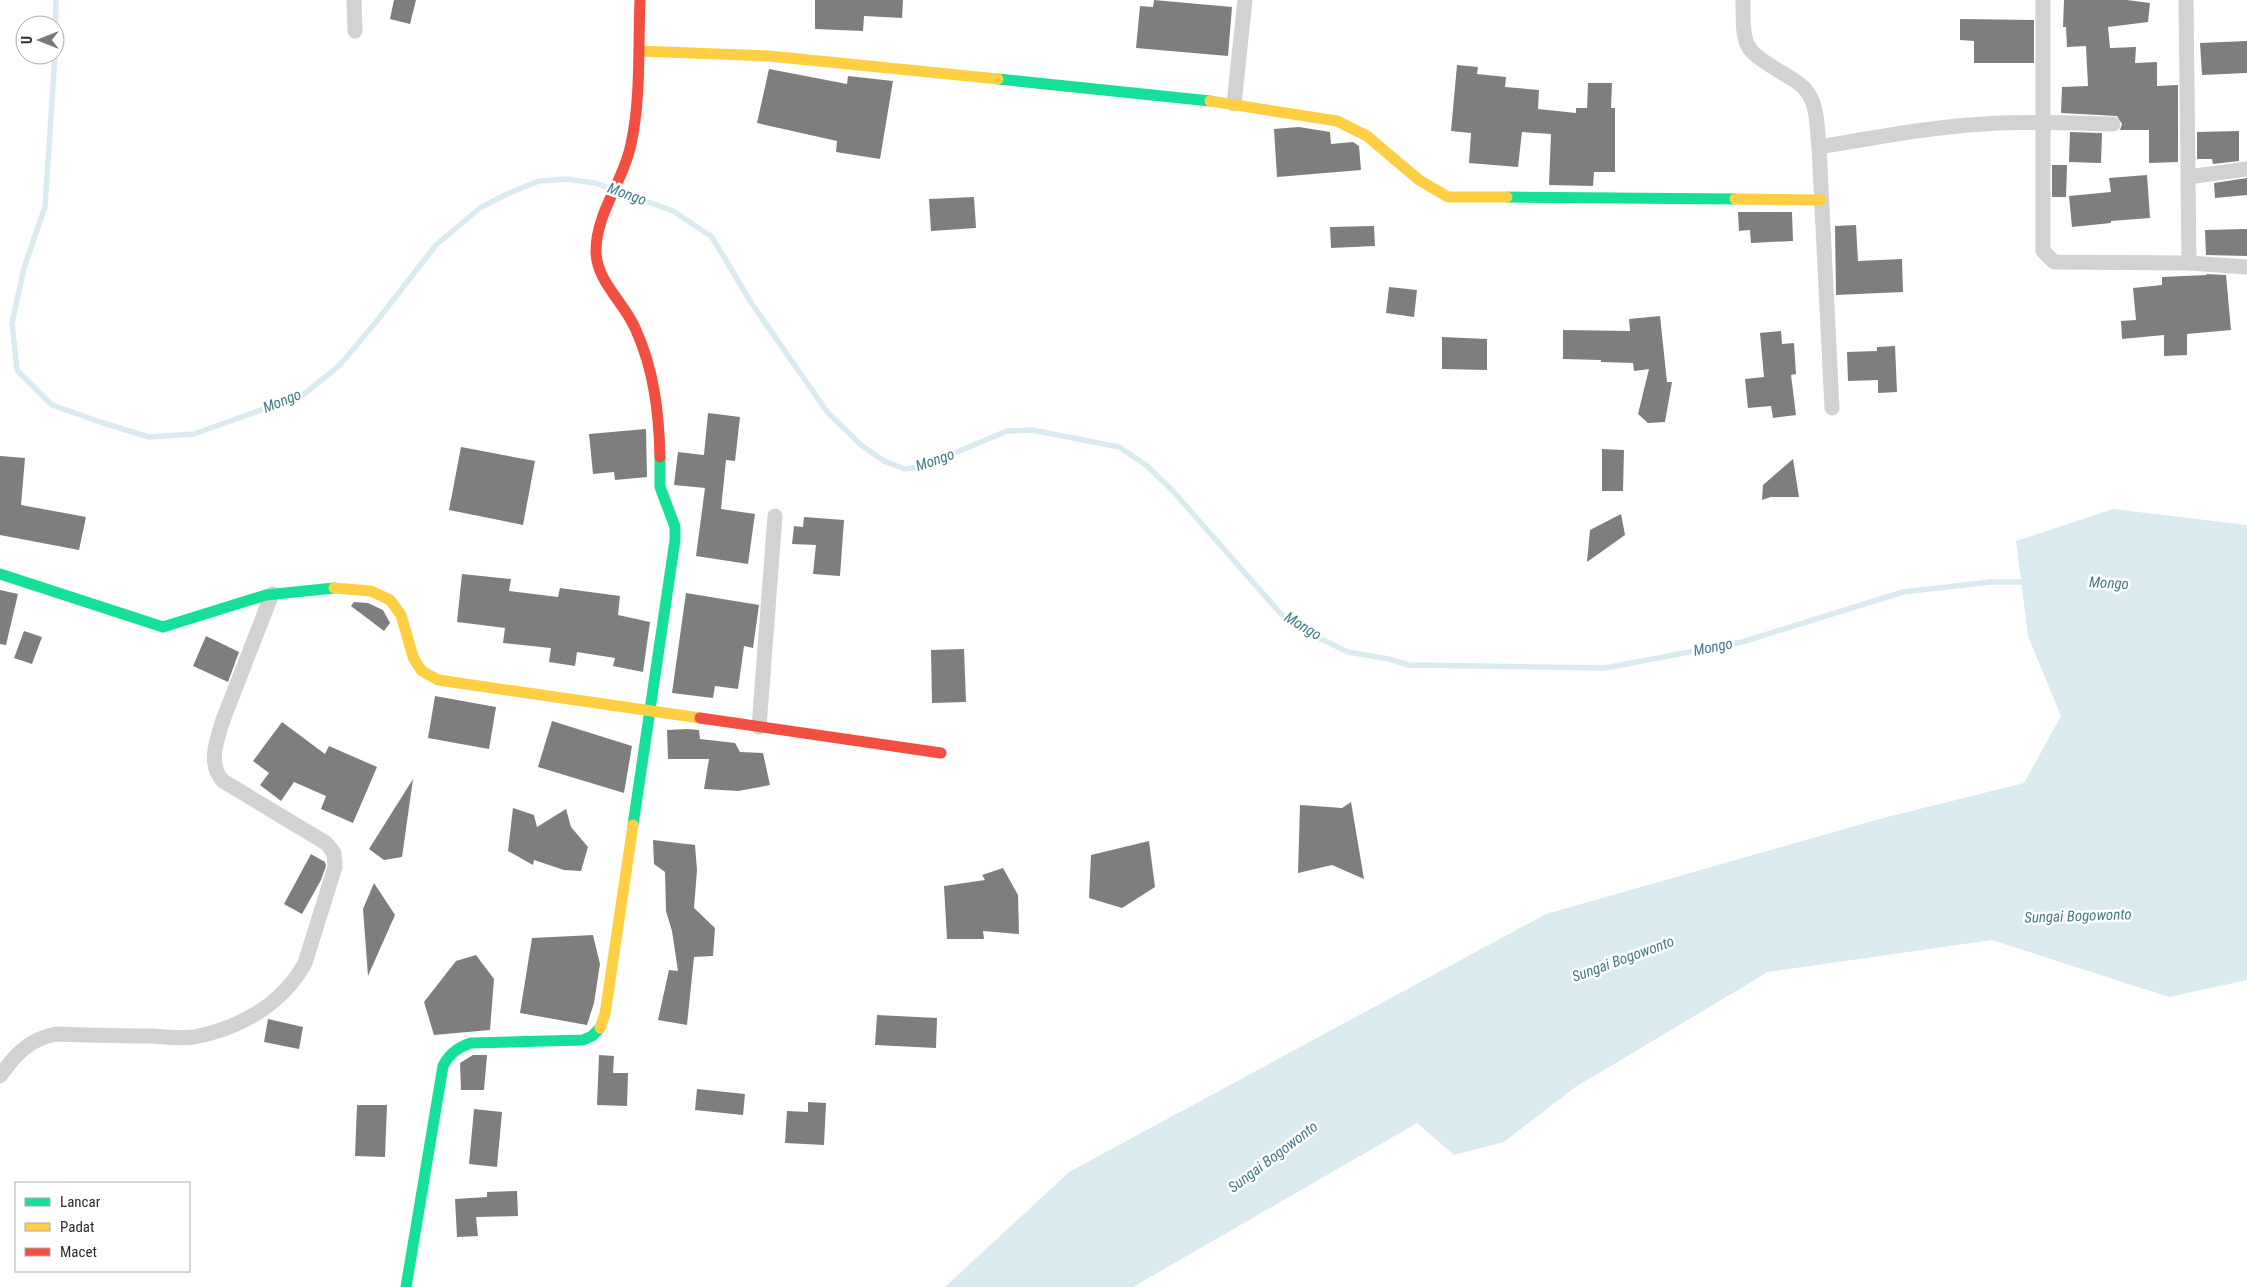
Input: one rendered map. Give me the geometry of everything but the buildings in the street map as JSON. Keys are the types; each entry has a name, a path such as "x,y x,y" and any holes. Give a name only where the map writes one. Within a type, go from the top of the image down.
{"street":[{"path":"354,0 355,31"},
{"path":"406,1287 443,1066 447,1058 461,1046 471,1043 583,1040 591,1038 603,1022 675,527 660,487 659,421 653,379 635,327 602,276 596,254 598,229 631,146 635,121 640,0"},
{"path":"1234,104 1245,0"},
{"path":"1743,0 1744,33 1748,49 1755,57 1797,82 1808,92 1814,110 1819,147 1832,408"},
{"path":"2043,0 2043,251 2054,262 2189,263 2247,268"},
{"path":"2186,0 2189,263"},
{"path":"639,50 768,56 1234,104 1343,123 1367,138 1428,186 1448,197 1822,200"},
{"path":"1819,147 1944,128 2043,122 2113,124"},
{"path":"2188,177 2247,169"},
{"path":"759,727 775,516"},
{"path":"0,574 155,626 163,627 250,598 272,594 355,588 371,591 390,600 401,615 413,657 417,664 422,671 438,680 649,712 942,752"},
{"path":"0,1076 24,1047 45,1036 56,1034 192,1037 225,1029 244,1022 262,1011 298,976 305,963 336,867 334,853 326,843 223,781 216,773 214,763 222,720 272,594"}],"water":[{"name":"Sungai Bogowonto","path":"2113,509 2247,525 2247,980 2169,997 1992,940 1768,972 1574,1088 1504,1142 1454,1155 1417,1123 1133,1287 945,1287 1069,1172 1546,914 1883,818 2024,783 2061,716 2028,636 2016,541"}],"waterway":[{"name":"Mongo","path":"56,0 56,15"},
{"name":"Mongo","path":"54,65 45,207 24,268 12,323 17,370 52,405 149,437 194,434 303,395 340,365 436,245 480,208 539,181 567,179 595,183 609,188"},
{"name":"Mongo","path":"618,191 673,211 712,237 752,304 828,413 861,445 884,461 905,469 924,466 1007,431 1032,430 1119,447 1146,465 1172,490 1281,614 1319,638 1348,652 1389,659 1409,665 1605,668 1742,642 1903,592 1990,582 2028,582"}],"traffic: fast":[{"path":"998,79 1210,101"},
{"path":"1507,197 1735,199"},
{"path":"633,825 675,540 675,527 660,487 660,457"},
{"path":"0,574 163,627 266,595 334,588"},
{"path":"406,1287 443,1066 448,1058 458,1049 471,1043 583,1040 592,1036 600,1028"}],"traffic: slow":[{"path":"639,51 769,56 998,79"},
{"path":"1210,101 1337,121 1367,136 1419,180 1448,197 1507,197"},
{"path":"1735,199 1821,200"},
{"path":"334,588 371,591 390,600 401,615 413,657 417,664 422,671 438,680 700,718"},
{"path":"600,1028 605,1014 633,825"}],"traffic: jam":[{"path":"640,0 638,91 634,127 623,171 600,223 596,251 597,262 605,282 630,318 647,359 657,408 660,457"},
{"path":"700,718 941,753"}]}
